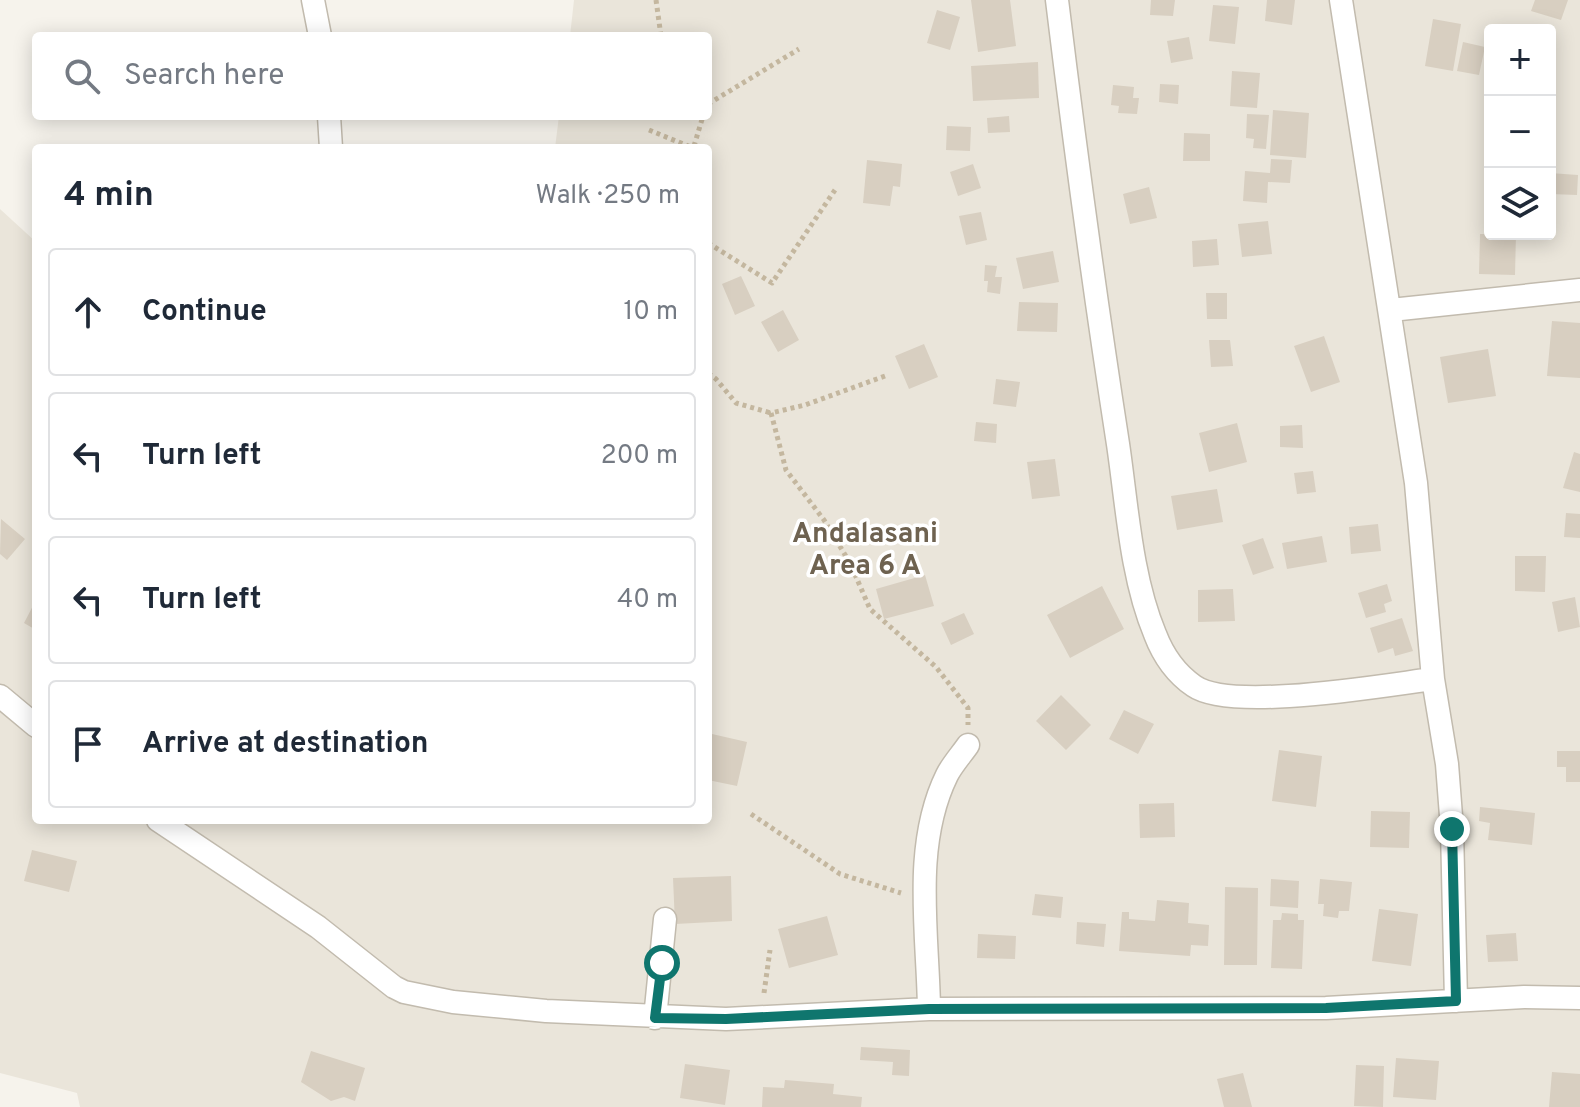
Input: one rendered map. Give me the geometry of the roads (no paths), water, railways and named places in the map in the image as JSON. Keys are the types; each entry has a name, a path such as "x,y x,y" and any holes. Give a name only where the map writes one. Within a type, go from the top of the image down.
{"street":[{"path":"313,0 319,32"},
{"path":"1057,0 1081,194 1139,577 1154,634 1168,662 1196,688 1261,699 1433,679"},
{"path":"1341,0 1416,483 1433,679 1447,764 1452,829 1456,1001"},
{"path":"329,120 331,144"},
{"path":"1391,310 1580,290"},
{"path":"0,696 32,723"},
{"path":"929,1009 926,849 936,802 948,773 968,745"},
{"path":"164,824 306,919 404,992 453,1002 655,1018 759,1018 929,1009 1326,1008 1524,997 1580,998"},
{"path":"655,1018 665,919"}],"district":[{"name":"Andalasani Area 6 A","path":"865,551"}]}
